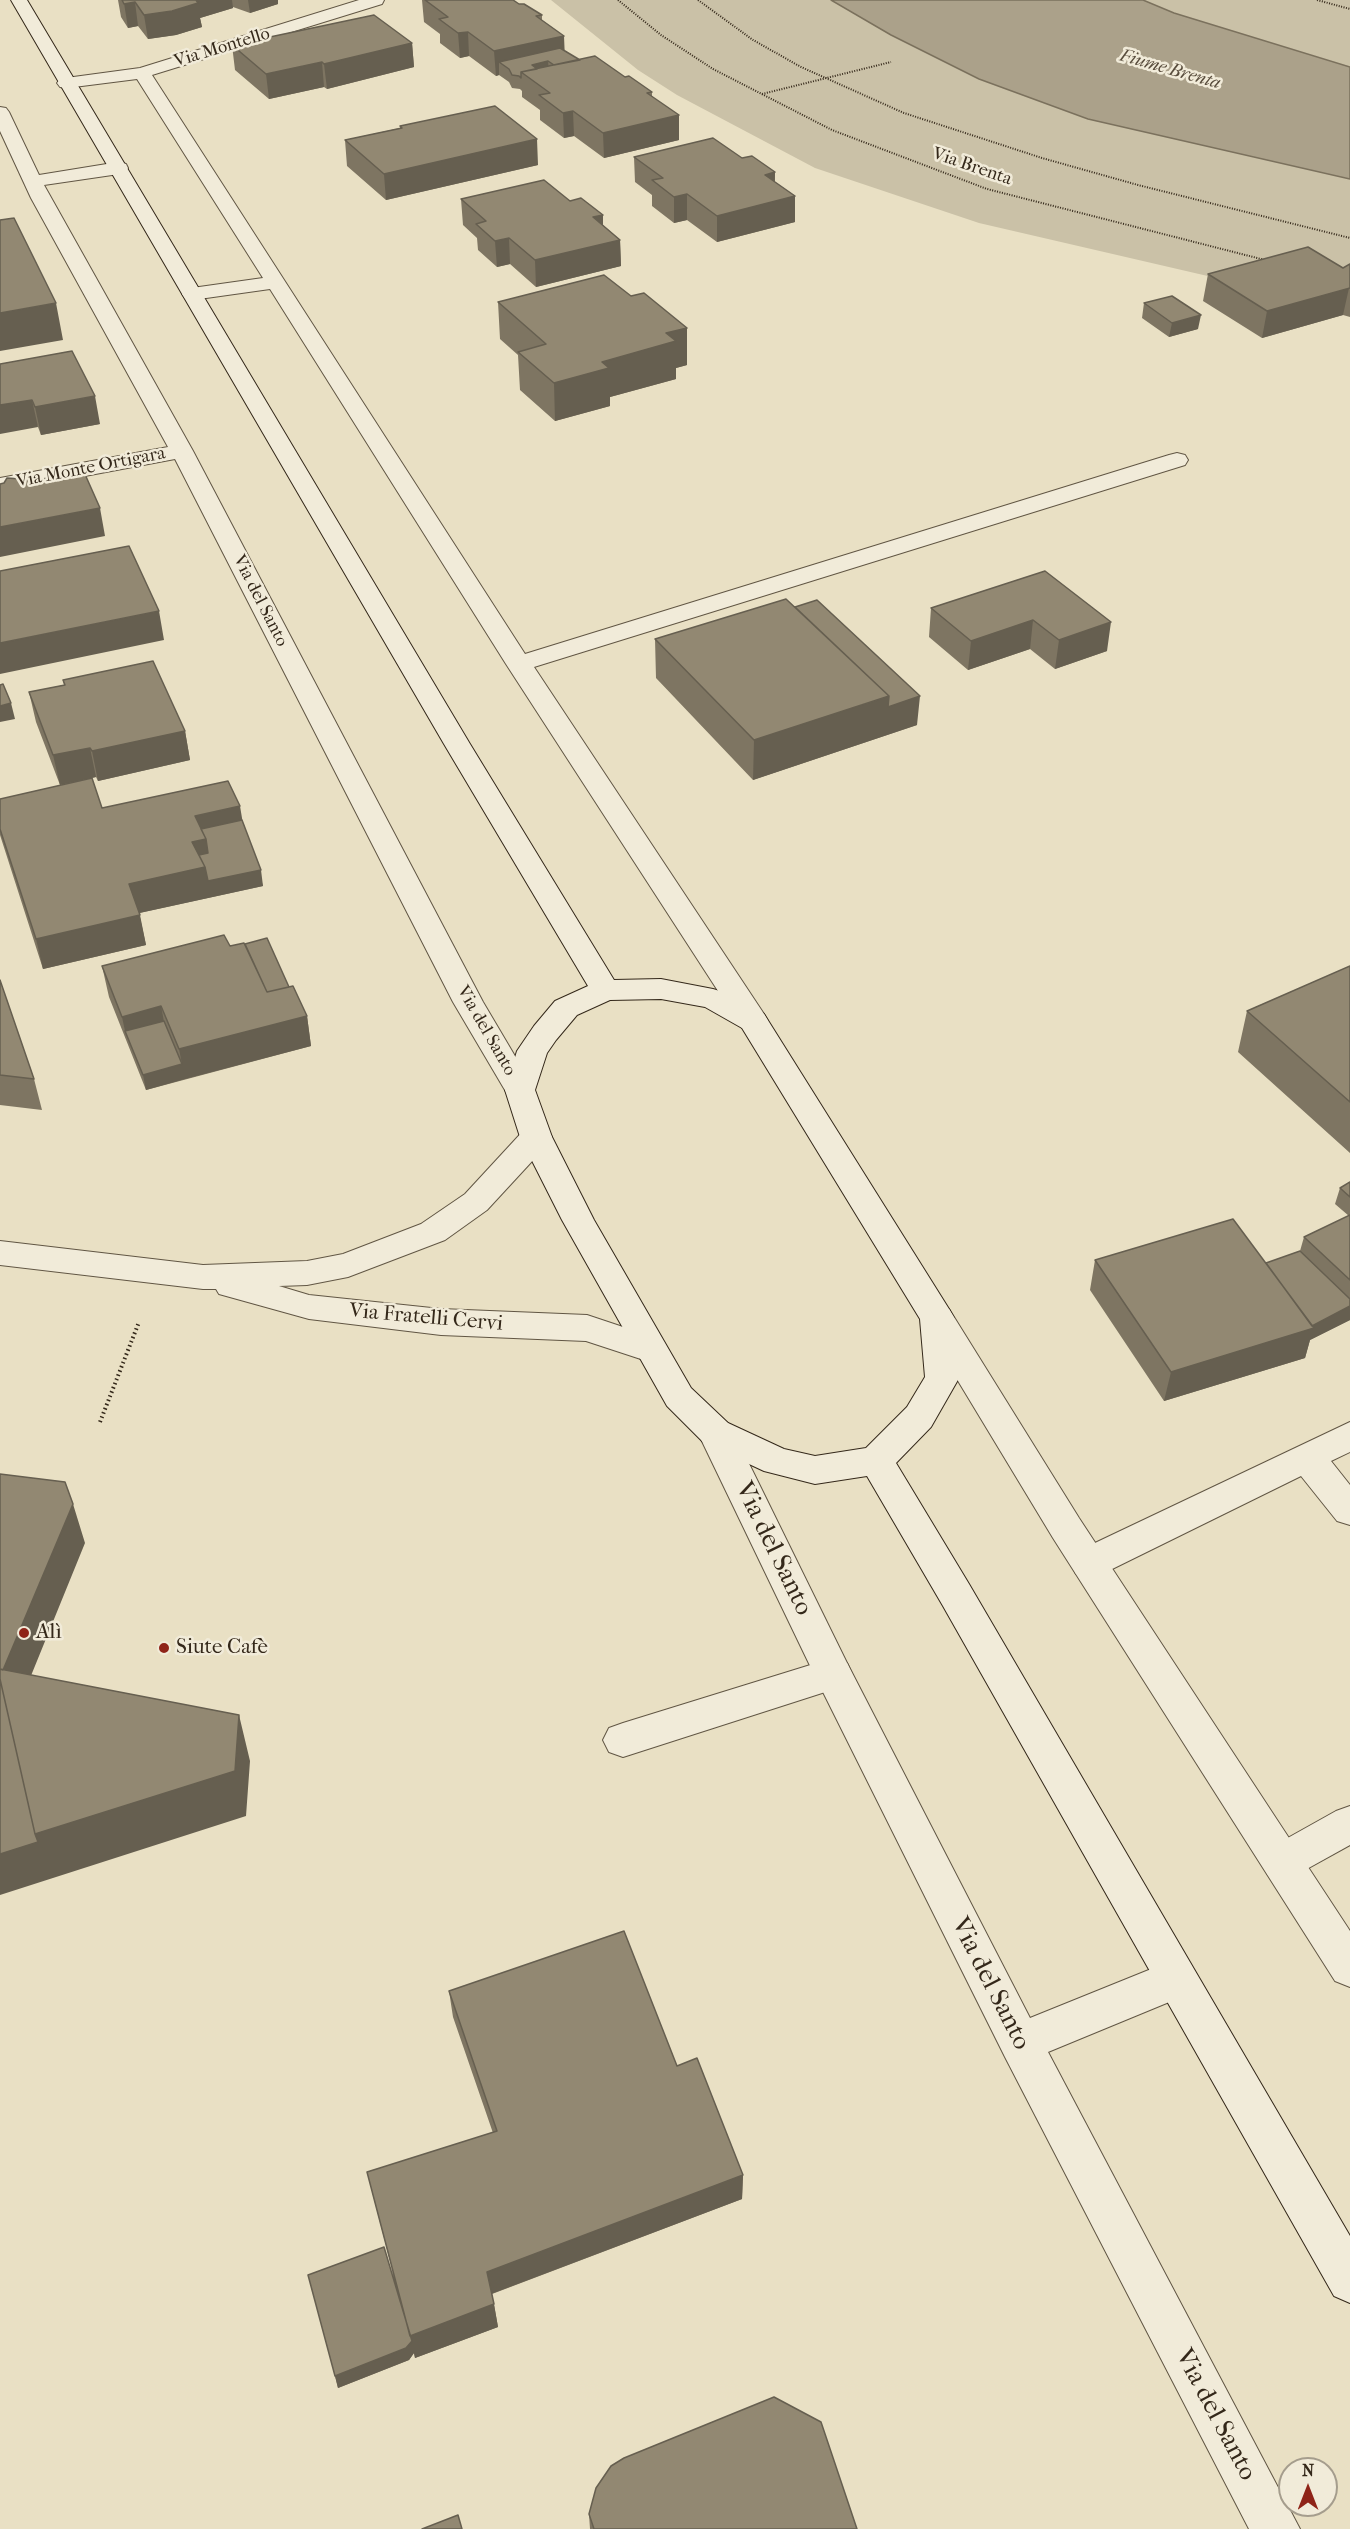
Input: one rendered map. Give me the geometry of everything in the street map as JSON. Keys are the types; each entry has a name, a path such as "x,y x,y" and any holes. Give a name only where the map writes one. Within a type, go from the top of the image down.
{"street":[{"path":"19,0 457,744 605,990"},
{"name":"Via Montello","path":"66,83 142,73 376,0"},
{"name":"Via del Santo","path":"142,73 519,664 753,1021 1089,1563 1350,1967"},
{"name":"Via del Santo","path":"1,114 47,208 182,451 468,1002 520,1090 536,1137 578,1220 679,1397 716,1433 777,1461 815,1470 876,1461 919,1417 942,1377 937,1318"},
{"path":"35,181 119,168"},
{"path":"192,294 276,282"},
{"name":"Via Monte Ortigara","path":"0,485 182,451"},
{"path":"519,664 1177,460"},
{"name":"Via del Santo","path":"520,1090 532,1051 559,1016 566,1008 605,990 661,988 713,999 753,1021"},
{"name":"Via Fratelli Cervi","path":"204,1277 317,1271 348,1265 433,1232 476,1202 536,1137"},
{"name":"Via Fratelli Cervi","path":"0,1253 204,1277 309,1307 441,1322 587,1328 650,1349"},
{"name":"Via del Santo","path":"716,1433 833,1674 1020,2043 1275,2529"},
{"path":"1089,1563 1350,1436"},
{"path":"1307,1457 1350,1511"},
{"path":"876,1461 962,1605 1350,2280"},
{"path":"623,1740 833,1674"},
{"path":"1282,1862 1350,1824"},
{"path":"1020,2043 1176,1979"}],"path":[{"name":"Via Brenta","path":"618,0 661,35 713,69 832,130 987,189 1272,262"},
{"path":"698,0 753,40 827,78 904,113 1042,158 1350,238"},
{"path":"1317,0 1350,9"},
{"path":"762,94 891,62"},
{"path":"100,1422 129,1347"}],"shaded area":[{"path":"551,0 831,0 891,35 979,79 1088,119 1350,179 1350,309 979,223 815,168 677,95 638,70"},
{"path":"1143,0 1350,0 1350,67 1174,13"}],"water":[{"name":"Fiume Brenta","path":"831,0 1143,0 1174,13 1350,67 1350,179 1088,119 979,79 891,35"}],"building":[{"path":"122,0 196,0 198,3 172,11 144,15 135,2 124,4"},
{"path":"425,0 513,0 542,15 536,16 564,36 494,51 468,32 458,33 439,19 448,17"},
{"path":"374,15 412,43 324,64 322,62 266,74 232,45"},
{"path":"560,48 580,60 554,65 548,61 532,65 537,69 521,72 521,78 512,75 509,69 499,62"},
{"path":"595,56 652,92 647,93 679,115 603,133 573,111 563,113 539,95 550,93 521,72"},
{"path":"495,106 537,139 384,174 345,140 402,128 400,126"},
{"path":"713,138 742,158 752,156 775,172 765,175 795,196 717,216 687,194 674,197 652,180 663,178 634,157"},
{"path":"544,180 570,201 581,198 603,215 593,217 620,240 535,260 509,238 495,241 476,224 486,221 461,199"},
{"path":"14,218 56,303 0,313 0,220"},
{"path":"1308,247 1343,268 1350,264 1350,288 1267,311 1208,274"},
{"path":"604,275 631,296 644,293 687,328 666,333 676,341 602,362 609,368 554,383 518,352 546,344 498,302"},
{"path":"1172,296 1201,315 1172,323 1144,303"},
{"path":"72,351 95,396 35,407 32,400 0,405 0,364"},
{"path":"84,472 100,508 0,527 0,484 4,483 7,478 36,480"},
{"path":"129,546 159,611 0,643 0,571"},
{"path":"1045,571 1111,622 1059,640 1033,620 971,641 931,608"},
{"path":"786,599 889,696 754,740 655,639"},
{"path":"817,600 920,696 888,707 889,696 795,607"},
{"path":"153,661 185,731 92,751 90,748 53,755 29,692 65,685 63,680"},
{"path":"3,684 11,703 0,706 0,685"},
{"path":"92,778 102,808 228,781 240,806 195,816 206,839 192,842 205,867 129,884 140,915 36,939 0,829 0,799"},
{"path":"242,820 261,870 208,881 199,855 208,853 206,839 201,829"},
{"path":"224,935 230,946 244,943 267,992 293,986 307,1016 179,1049 161,1006 122,1017 102,966"},
{"path":"267,938 289,987 267,992 245,944"},
{"path":"1350,966 1350,1102 1247,1011"},
{"path":"0,980 34,1079 0,1075"},
{"path":"164,1021 182,1064 143,1075 125,1031"},
{"path":"1350,1182 1350,1197 1340,1188"},
{"path":"1350,1215 1350,1280 1304,1237"},
{"path":"1233,1219 1314,1328 1171,1372 1095,1260"},
{"path":"1300,1251 1350,1299 1350,1306 1312,1326 1266,1263"},
{"path":"0,1474 65,1482 73,1504 3,1670 0,1669"},
{"path":"0,1669 239,1715 235,1771 35,1834 0,1679"},
{"path":"0,1679 38,1842 0,1854"},
{"path":"624,1931 677,2066 697,2058 743,2175 487,2272 494,2304 410,2336 367,2172 497,2131 449,1991"},
{"path":"384,2247 412,2341 406,2348 335,2376 308,2275"},
{"path":"774,2397 821,2422 857,2529 594,2529 589,2514 596,2488 611,2466 624,2458"},
{"path":"458,2515 462,2529 422,2529"}],"place":[{"name":"Alì","path":"24,1633"},
{"name":"Siute Cafè","path":"164,1648"}]}
